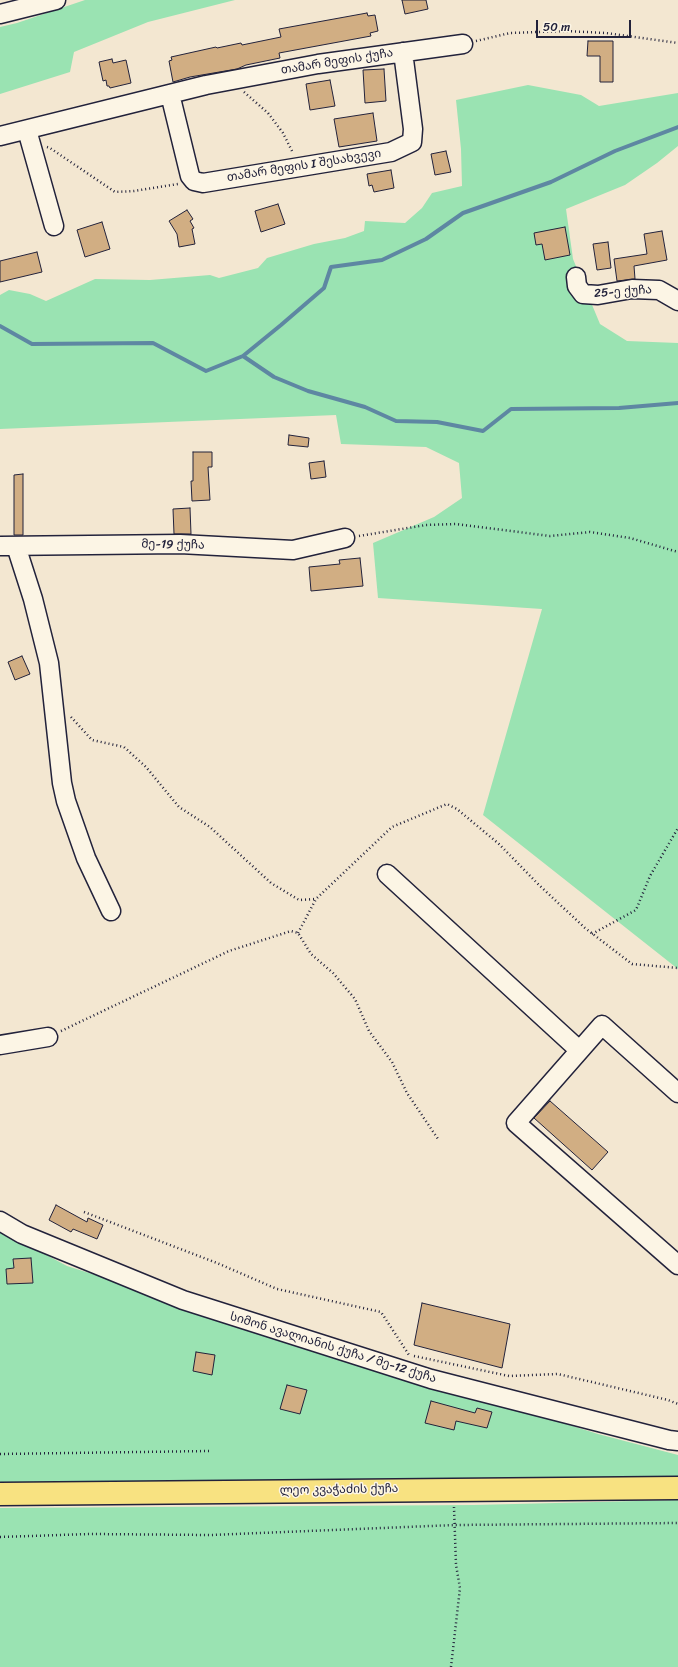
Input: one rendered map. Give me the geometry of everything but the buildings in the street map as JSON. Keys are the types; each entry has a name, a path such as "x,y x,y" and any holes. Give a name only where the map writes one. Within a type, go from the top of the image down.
{"main road":[{"name":"ლეო კვაჭაძის ქუჩა","path":"0,1494 678,1488"}],"street":[{"path":"0,14 56,0"},
{"name":"თამარ მეფის ქუჩა","path":"0,136 170,94 230,81 318,64 463,44"},
{"name":"თამარ მეფის I შესახვევი","path":"194,181 204,183 391,152 412,142 413,128 403,52"},
{"path":"170,94 190,176 194,181"},
{"path":"27,130 54,226"},
{"name":"25-ე ქუჩა","path":"576,277 578,286 583,294 598,295 632,289 659,290 678,301"},
{"name":"მე-19 ქუჩა","path":"8,546 180,544 293,550 345,538"},
{"path":"8,546 33,599 49,663 62,783 66,801 86,858 111,910"},
{"path":"387,874 579,1050"},
{"path":"678,1093 602,1025 516,1123 678,1264"},
{"path":"0,1045 48,1037"},
{"name":"სიმონ ავალიანის ქუჩა / მე-12 ქუჩა","path":"0,1221 22,1234 183,1300 431,1379 661,1438 678,1441"}],"path":[{"path":"463,44 510,34 566,31 606,33 678,43"},
{"path":"230,81 268,113 283,134 292,152 310,165"},
{"path":"32,148 50,148 114,192 134,191 194,181"},
{"path":"345,538 426,525 456,524 550,536 590,532 630,538 678,552"},
{"path":"69,714 73,721 92,740 124,747 146,767 179,807 210,827 272,883 299,900 316,898"},
{"path":"298,933 316,898 392,827 446,804 457,809 499,844 539,885 592,934 632,964 678,968"},
{"path":"592,934 636,910 650,876 678,828"},
{"path":"48,1037 229,951 291,931 298,933 311,954 333,973 355,999 369,1031 392,1062 407,1093 438,1139"},
{"path":"84,1212 217,1263 277,1289 381,1312 408,1355 509,1376 558,1374 668,1400 678,1404"},
{"path":"0,1454 209,1451"},
{"path":"0,1537 90,1534 211,1535 455,1525 678,1523"},
{"path":"451,1667 460,1588 456,1565 455,1525"}],"green space":[{"path":"85,0 235,0 148,22 74,52 70,72 0,94 0,27 17,23"},
{"path":"528,85 581,95 599,106 678,93 678,146 657,163 625,185 566,209 573,259 600,324 627,341 678,343 678,969 483,815 542,609 378,598 373,543 434,517 462,498 459,463 426,447 341,444 336,415 0,429 0,295 9,290 30,294 46,301 95,279 150,280 210,275 219,278 258,268 267,258 314,244 345,238 364,231 365,221 405,223 422,208 432,193 462,186 461,149 456,100"},
{"path":"0,1230 67,1266 598,1434 678,1455 678,1479 0,1488"},
{"path":"678,1500 678,1667 0,1667 0,1508 474,1505"}],"waterway":[{"path":"0,326 32,344 153,343 206,371 243,356 281,325 324,288 331,267 382,260 426,239 463,213 551,182 615,151 678,127"},
{"path":"243,356 274,377 308,391 365,407 396,421 437,422 483,431 511,409 619,408 678,403"}]}
